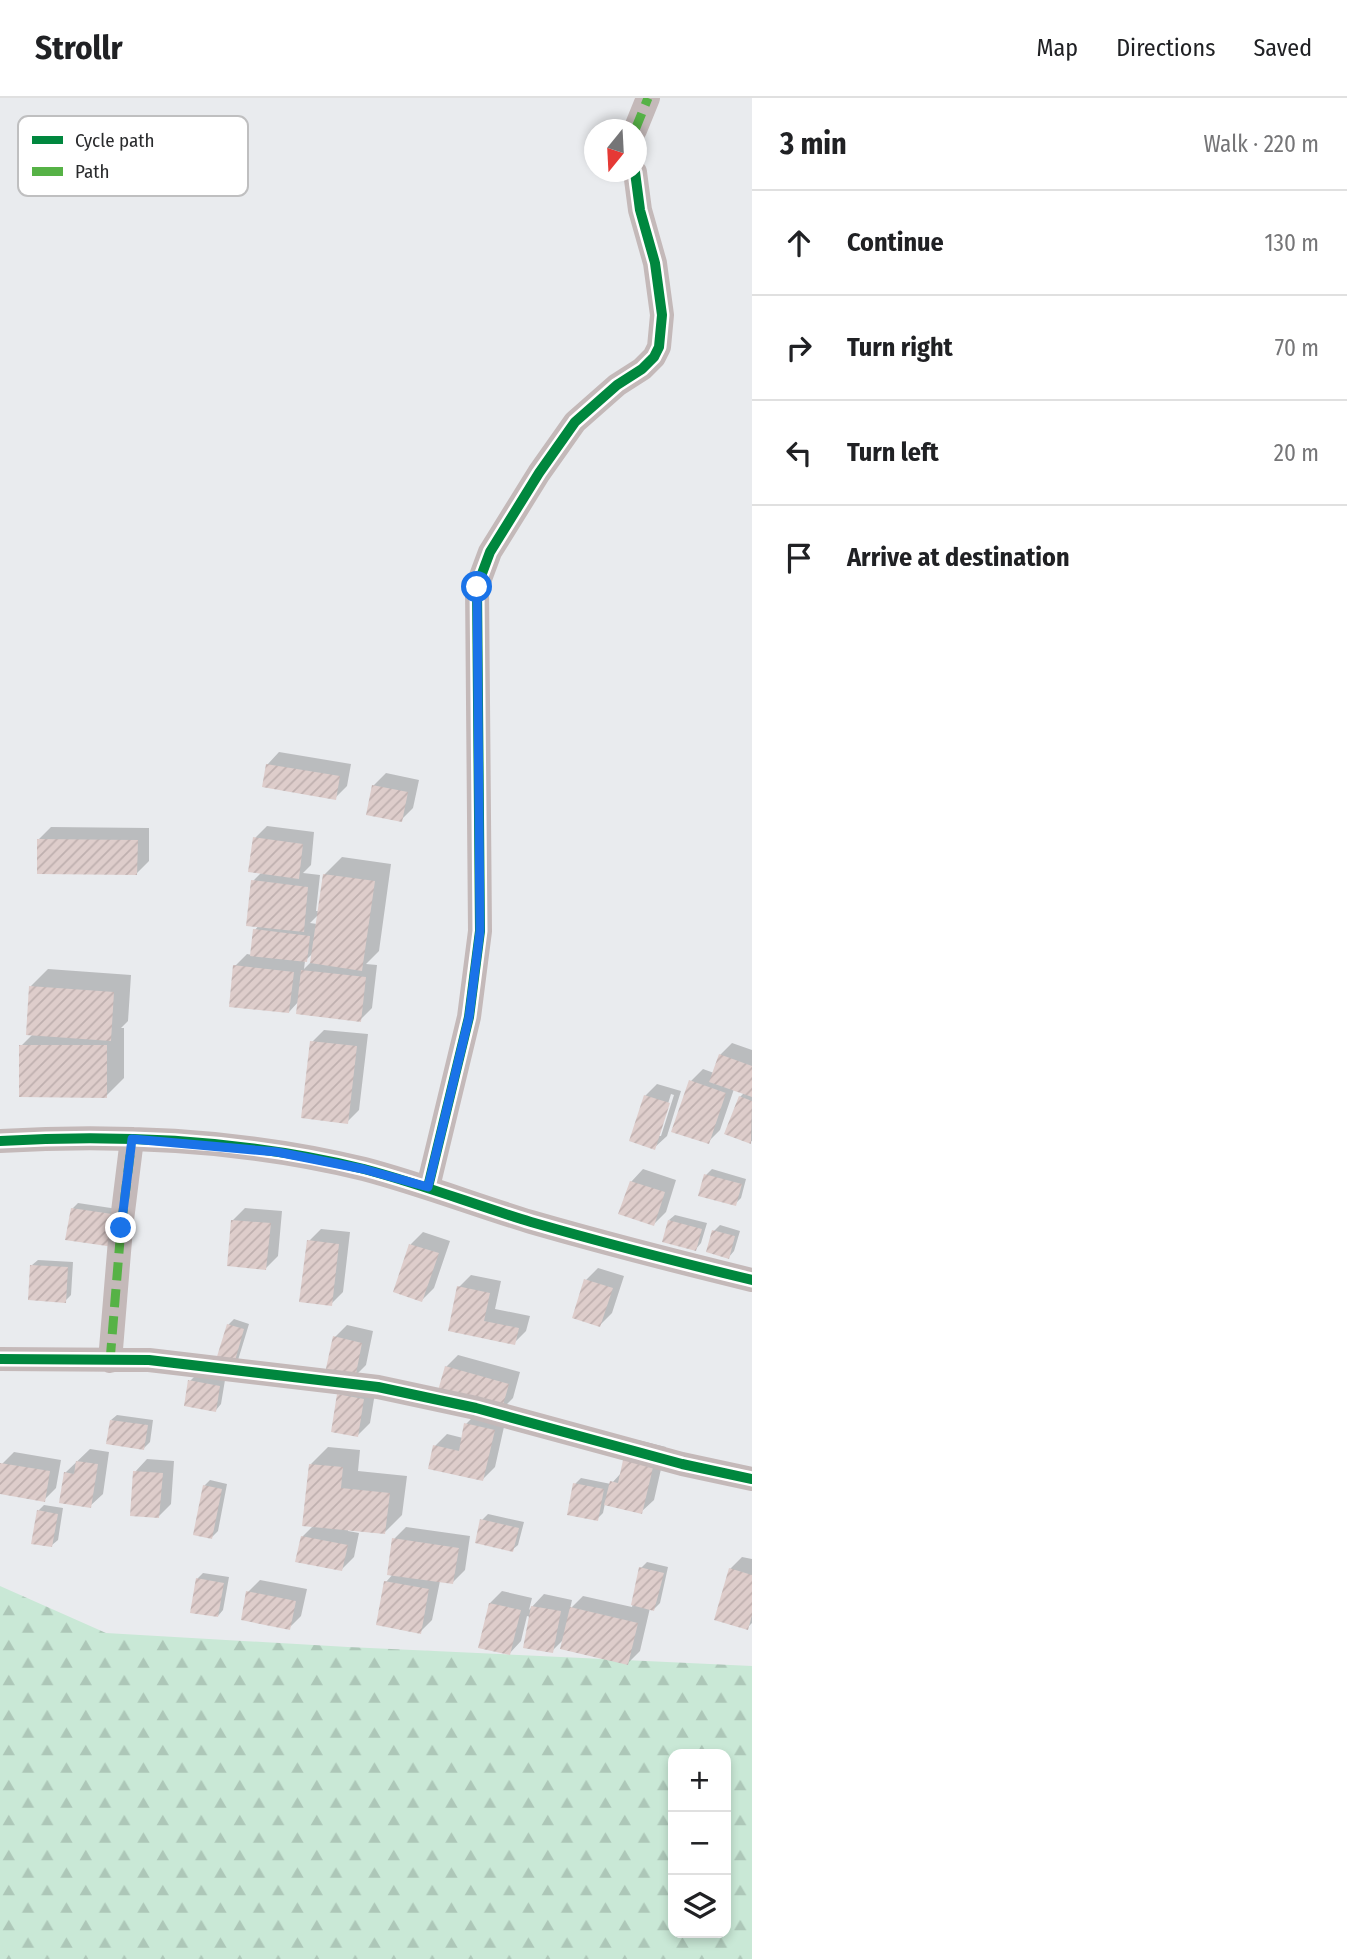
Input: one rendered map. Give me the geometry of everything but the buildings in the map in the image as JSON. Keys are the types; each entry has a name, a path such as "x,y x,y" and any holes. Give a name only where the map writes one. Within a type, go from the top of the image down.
{"street":[{"path":"639,119 648,98"},
{"path":"428,1187 469,1017 480,931 477,587 490,552 539,473 575,422 617,385 642,369 654,357 659,347 662,316 636,182"},
{"path":"110,1361 121,1228 132,1139"},
{"path":"0,1141 132,1139 277,1152 363,1169 428,1187 529,1221 752,1280"},
{"path":"0,1359 149,1360 377,1387 476,1408 682,1464 752,1479"}],"green space":[{"path":"0,1586 106,1633 752,1666 752,1959 0,1959"}],"marked path":[{"path":"639,119 648,98"},
{"path":"110,1361 121,1228 132,1139"}],"cycle path":[{"path":"428,1187 469,1017 480,931 477,587 490,552 539,473 575,422 617,385 642,369 654,357 659,347 662,315 655,263 640,210 636,182"},
{"path":"0,1141 137,1139 229,1146 319,1159 385,1175 558,1230 752,1280"},
{"path":"0,1359 149,1360 378,1387 476,1408 682,1464 752,1479"}],"route":[{"path":"121,1228 132,1139 277,1152 363,1169 428,1187 469,1017 477,970 481,897 477,587"}]}
